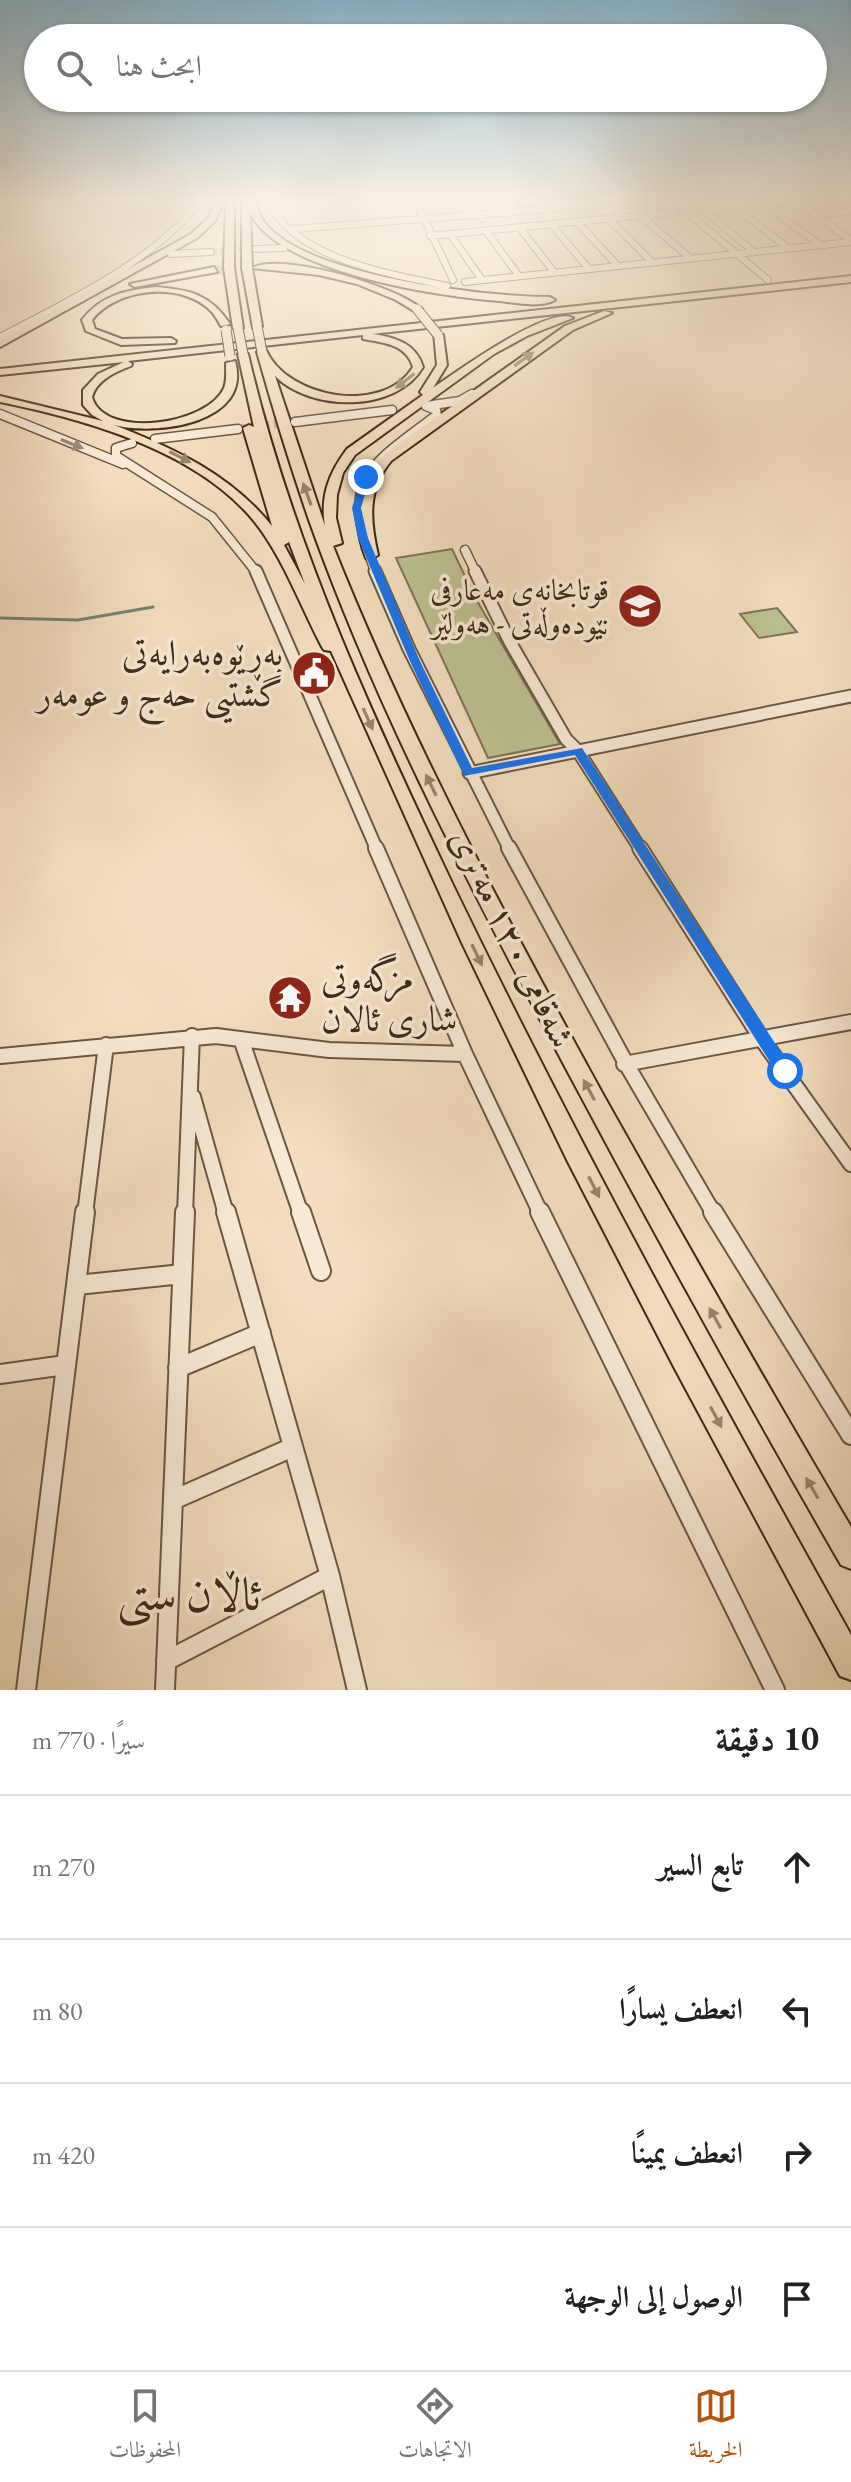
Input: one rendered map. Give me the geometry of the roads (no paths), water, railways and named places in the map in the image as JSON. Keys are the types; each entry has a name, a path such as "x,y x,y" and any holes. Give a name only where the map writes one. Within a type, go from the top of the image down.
{"highway":[{"path":"0,344 120,278"},
{"path":"41,323 118,289 174,278"},
{"path":"220,278 225,327"},
{"name":"شەقامی ١٢٠ مەتری","path":"230,278 242,356 284,501 356,691 455,911 563,1129 851,1665"},
{"name":"شەقامی ١٢٠ مەتری","path":"242,356 257,326 249,278"},
{"path":"342,278 384,290 417,309 438,335 443,358 434,381 344,461 333,482 328,504 331,530 365,642"},
{"path":"388,278 492,300 544,301 617,296"},
{"path":"0,372 215,343 788,278"},
{"path":"0,362 318,337 851,279"},
{"path":"215,343 115,341 91,331 87,320 94,310 111,300 165,291 189,294 211,302 221,312 225,327 242,356 268,495 302,595"},
{"path":"386,425 490,352 523,334 573,317 660,299"},
{"path":"371,555 363,507 365,492 377,470 392,453 569,328 637,305"},
{"path":"242,356 272,368 293,386 324,396 359,397 386,392 409,382 418,369 413,353 392,342 367,337 318,337"},
{"path":"215,343 118,367 90,386 88,404 103,417 125,424 152,425 190,418 223,398 242,356"},
{"name":"شەقامی ١٢٠ مەتری","path":"242,356 299,473 365,642 448,819 646,1196 851,1555"},
{"path":"0,399 43,408 142,440 202,469 257,516 356,691"}],"street":[{"path":"0,337 101,278"},
{"path":"428,278 465,284 524,278"},
{"path":"447,278 449,282"},
{"path":"465,284 502,278"},
{"path":"486,385 460,401 426,406 436,410 437,415 378,460 359,491 357,517 414,659 537,909 624,1064 851,1435"},
{"path":"295,422 392,410"},
{"path":"0,414 158,478"},
{"path":"155,439 238,429"},
{"path":"132,443 116,448 116,456 158,478 218,521 259,576 465,1054 581,1299 775,1690"},
{"path":"465,550 468,563 566,739 579,748 761,1038 851,1164"},
{"path":"469,773 579,748 851,699"},
{"path":"624,1064 851,1022"},
{"path":"0,1056 192,1036 329,1050 465,1054"},
{"path":"165,1690 192,1036"},
{"path":"241,1039 321,1271"},
{"path":"26,1690 106,1045"},
{"path":"190,1086 330,1576 357,1690"},
{"path":"77,1285 182,1274"},
{"path":"178,1368 261,1333"},
{"path":"0,1374 65,1365"},
{"path":"173,1500 293,1447"},
{"path":"166,1661 330,1576"}],"waterway":[{"path":"0,618 78,620 153,607"}],"tunnel":[{"path":"238,429 294,422"}],"place":[{"name":"قوتابخانەی مەعارفی نێودەوڵەتی - هەولێر","path":"640,606"},
{"name":"بەڕێوەبەرایەتی گشتیی حەج و عومەر","path":"314,673"},
{"name":"مزگەوتی شاری ئالان","path":"290,998"}],"district":[{"name":"ئاڵان ستی","path":"189,1594"}]}
